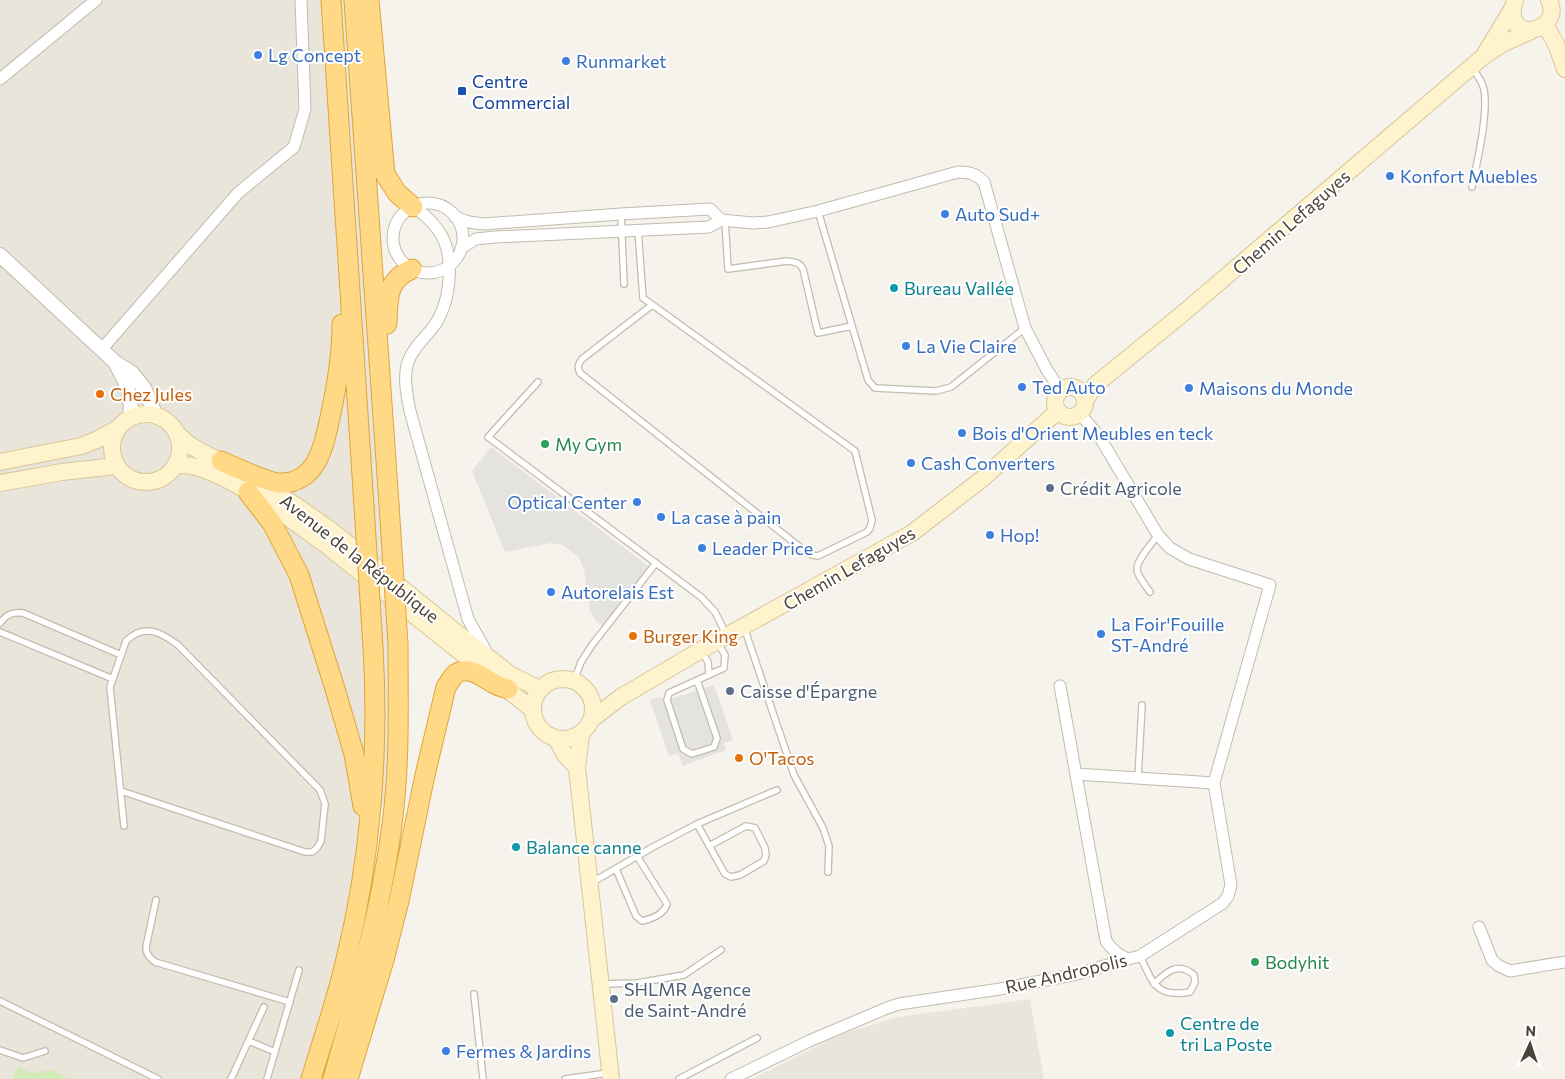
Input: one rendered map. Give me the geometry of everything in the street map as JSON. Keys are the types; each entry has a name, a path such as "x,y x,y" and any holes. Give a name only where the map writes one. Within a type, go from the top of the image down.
{"highway":[{"path":"311,1079 346,960 364,870 376,728 376,691 331,0"},
{"path":"333,1079 365,966 389,851 398,766 398,644 390,504 354,0"},
{"path":"369,0 385,174 397,193 413,207"},
{"path":"221,461 279,484 301,478 310,471 319,456 334,400 342,336 341,158"},
{"path":"385,445 388,300 392,285 397,278 412,269"},
{"path":"248,492 272,523 299,575 354,754 368,837"},
{"path":"348,1079 384,960 446,687 453,676 467,671 476,673 493,684 508,689"}],"main road":[{"path":"1514,5 1514,20 1521,28 1548,14 1565,69"},
{"name":"Chemin Lefaguyes","path":"1484,56 1514,5"},
{"name":"Chemin Lefaguyes","path":"1083,407 1095,385 1181,315 1484,56 1548,14"},
{"path":"1067,388 1082,392 1083,407 1071,417 1061,415 1058,411 1054,402 1057,393 1067,388 1095,385"},
{"name":"Chemin Lefaguyes","path":"592,719 621,697 701,650 912,533 982,479 1058,411"},
{"path":"0,462 80,446 99,439 124,424 143,414 156,416 168,422 177,433 180,449 176,464 166,476 151,482 134,481 116,466 112,458 112,443 124,424"},
{"name":"Avenue de la République","path":"177,433 184,441 198,451 221,461 263,485 320,522 511,675 540,689"},
{"name":"Avenue de la République","path":"176,464 194,466 229,481 294,522 326,545 533,710"},
{"path":"0,483 62,472 116,466"},
{"path":"560,679 574,681 581,684 590,695 594,711 592,719 581,734 570,738 550,736 536,722 533,710 535,698 540,689 546,684 560,679"},
{"path":"590,695 621,697"},
{"path":"581,734 577,768 611,1076"},
{"path":"556,738 565,754 577,768"}],"street":[{"path":"0,79 96,0"},
{"path":"101,350 238,194 294,147 305,109 301,0"},
{"path":"461,248 476,239 495,237 709,227 723,220 768,222 818,211 958,172 968,172 976,175 984,182 1025,328 1047,370 1067,388"},
{"path":"419,204 439,205 455,217 463,237 457,258 449,266 431,273 421,272 412,269 396,254 393,232 397,222 404,213 413,207 419,204"},
{"path":"413,207 428,217 440,231 446,247 450,272 447,296 439,320 413,350 407,363 406,388 410,411 468,619 489,658"},
{"path":"455,217 483,224 710,208 723,220"},
{"path":"0,255 101,350 116,363 132,373 144,388 156,416"},
{"path":"116,363 128,387 131,409 124,424"},
{"path":"1083,407 1158,535"},
{"name":"Rue Andropolis","path":"731,1079 809,1041 899,1004 1000,989 1077,974 1140,956 1223,903 1228,896 1231,885 1214,783 1270,584 1189,558 1170,548 1158,535"},
{"path":"1060,686 1106,941 1111,949 1128,960"},
{"path":"1076,774 1214,783"},
{"path":"1479,927 1492,960 1510,971 1565,962"}],"lane":[{"path":"1472,67 1483,85 1486,99 1484,122 1472,187"},
{"path":"818,211 868,380 875,388 936,390 951,387 1025,328"},
{"path":"621,214 624,284"},
{"path":"723,220 728,269 787,262 801,264 818,333 852,326"},
{"path":"638,230 643,298 652,304 855,450 872,520 867,532 818,556 806,552 580,373 578,363 582,359 652,304"},
{"path":"538,382 488,437 701,597 715,612 725,655 724,668 697,680 669,693 667,700 683,749 692,754 714,747 717,738 697,680"},
{"path":"1150,592 1138,573 1137,568 1139,561 1158,535"},
{"path":"574,681 581,662 592,645 656,563"},
{"path":"0,623 7,615 15,612 23,613 122,655"},
{"path":"744,627 794,775 823,828 829,846 828,872"},
{"path":"121,791 305,852 312,852 317,848 320,841 325,804 320,790 178,645 168,637 154,631 145,631 131,636 126,641 110,687 124,826"},
{"path":"0,632 113,679"},
{"path":"701,650 708,662 709,675"},
{"path":"1138,778 1142,705"},
{"path":"589,884 697,824 777,790"},
{"path":"697,824 709,846 725,874 730,877 740,875 764,861 766,855 765,848 754,828 746,826 709,846"},
{"path":"616,868 636,916 642,921 652,919 666,908 667,904 637,856"},
{"path":"156,900 146,946 149,958 155,962 290,1002"},
{"path":"600,984 637,983 684,975 721,950"},
{"path":"1140,956 1154,984 1164,991 1177,994 1190,992 1195,982 1194,975 1180,968 1165,973 1154,984"},
{"path":"267,1079 298,970"},
{"path":"474,994 483,1079"},
{"path":"0,1001 158,1079"},
{"path":"231,1079 264,1007"},
{"path":"679,1079 757,1038"},
{"path":"249,1042 275,1052"},
{"path":"0,1050 23,1058 45,1051"},
{"path":"566,1079 611,1076"}],"shaded area":[{"path":"0,0 371,0 360,3 397,754 307,1079 0,1079"},
{"path":"491,447 652,569 605,628 595,620 590,610 584,570 579,558 563,545 551,543 505,552 472,471"},
{"path":"714,685 733,740 724,743 726,750 683,766 678,753 669,756 650,700 660,697 673,698"},
{"path":"1030,999 1044,1079 752,1079 841,1034 898,1017"}],"green space":[{"path":"19,1067 31,1073 51,1070 69,1079 12,1079"}],"place":[{"name":"Lg Concept","path":"258,55"},
{"name":"Runmarket","path":"566,61"},
{"name":"Centre Commercial","path":"462,91"},
{"name":"Konfort Muebles","path":"1390,176"},
{"name":"Auto Sud+","path":"945,214"},
{"name":"Bureau Vallée","path":"894,288"},
{"name":"La Vie Claire","path":"906,346"},
{"name":"Ted Auto","path":"1022,387"},
{"name":"Maisons du Monde","path":"1189,388"},
{"name":"Chez Jules","path":"100,394"},
{"name":"Bois d'Orient Meubles en teck","path":"962,433"},
{"name":"My Gym","path":"545,444"},
{"name":"Cash Converters","path":"911,463"},
{"name":"Crédit Agricole","path":"1050,488"},
{"name":"Optical Center","path":"637,502"},
{"name":"La case à pain","path":"661,517"},
{"name":"Hop!","path":"990,535"},
{"name":"Leader Price","path":"702,548"},
{"name":"Autorelais Est","path":"551,592"},
{"name":"La Foir'Fouille ST-André","path":"1101,634"},
{"name":"Burger King","path":"633,636"},
{"name":"Caisse d'Épargne","path":"730,691"},
{"name":"O'Tacos","path":"739,758"},
{"name":"Balance canne","path":"516,847"},
{"name":"Bodyhit","path":"1255,962"},
{"name":"SHLMR Agence de Saint-André","path":"614,999"},
{"name":"Centre de tri La Poste","path":"1170,1033"},
{"name":"Fermes & Jardins","path":"446,1051"}]}
